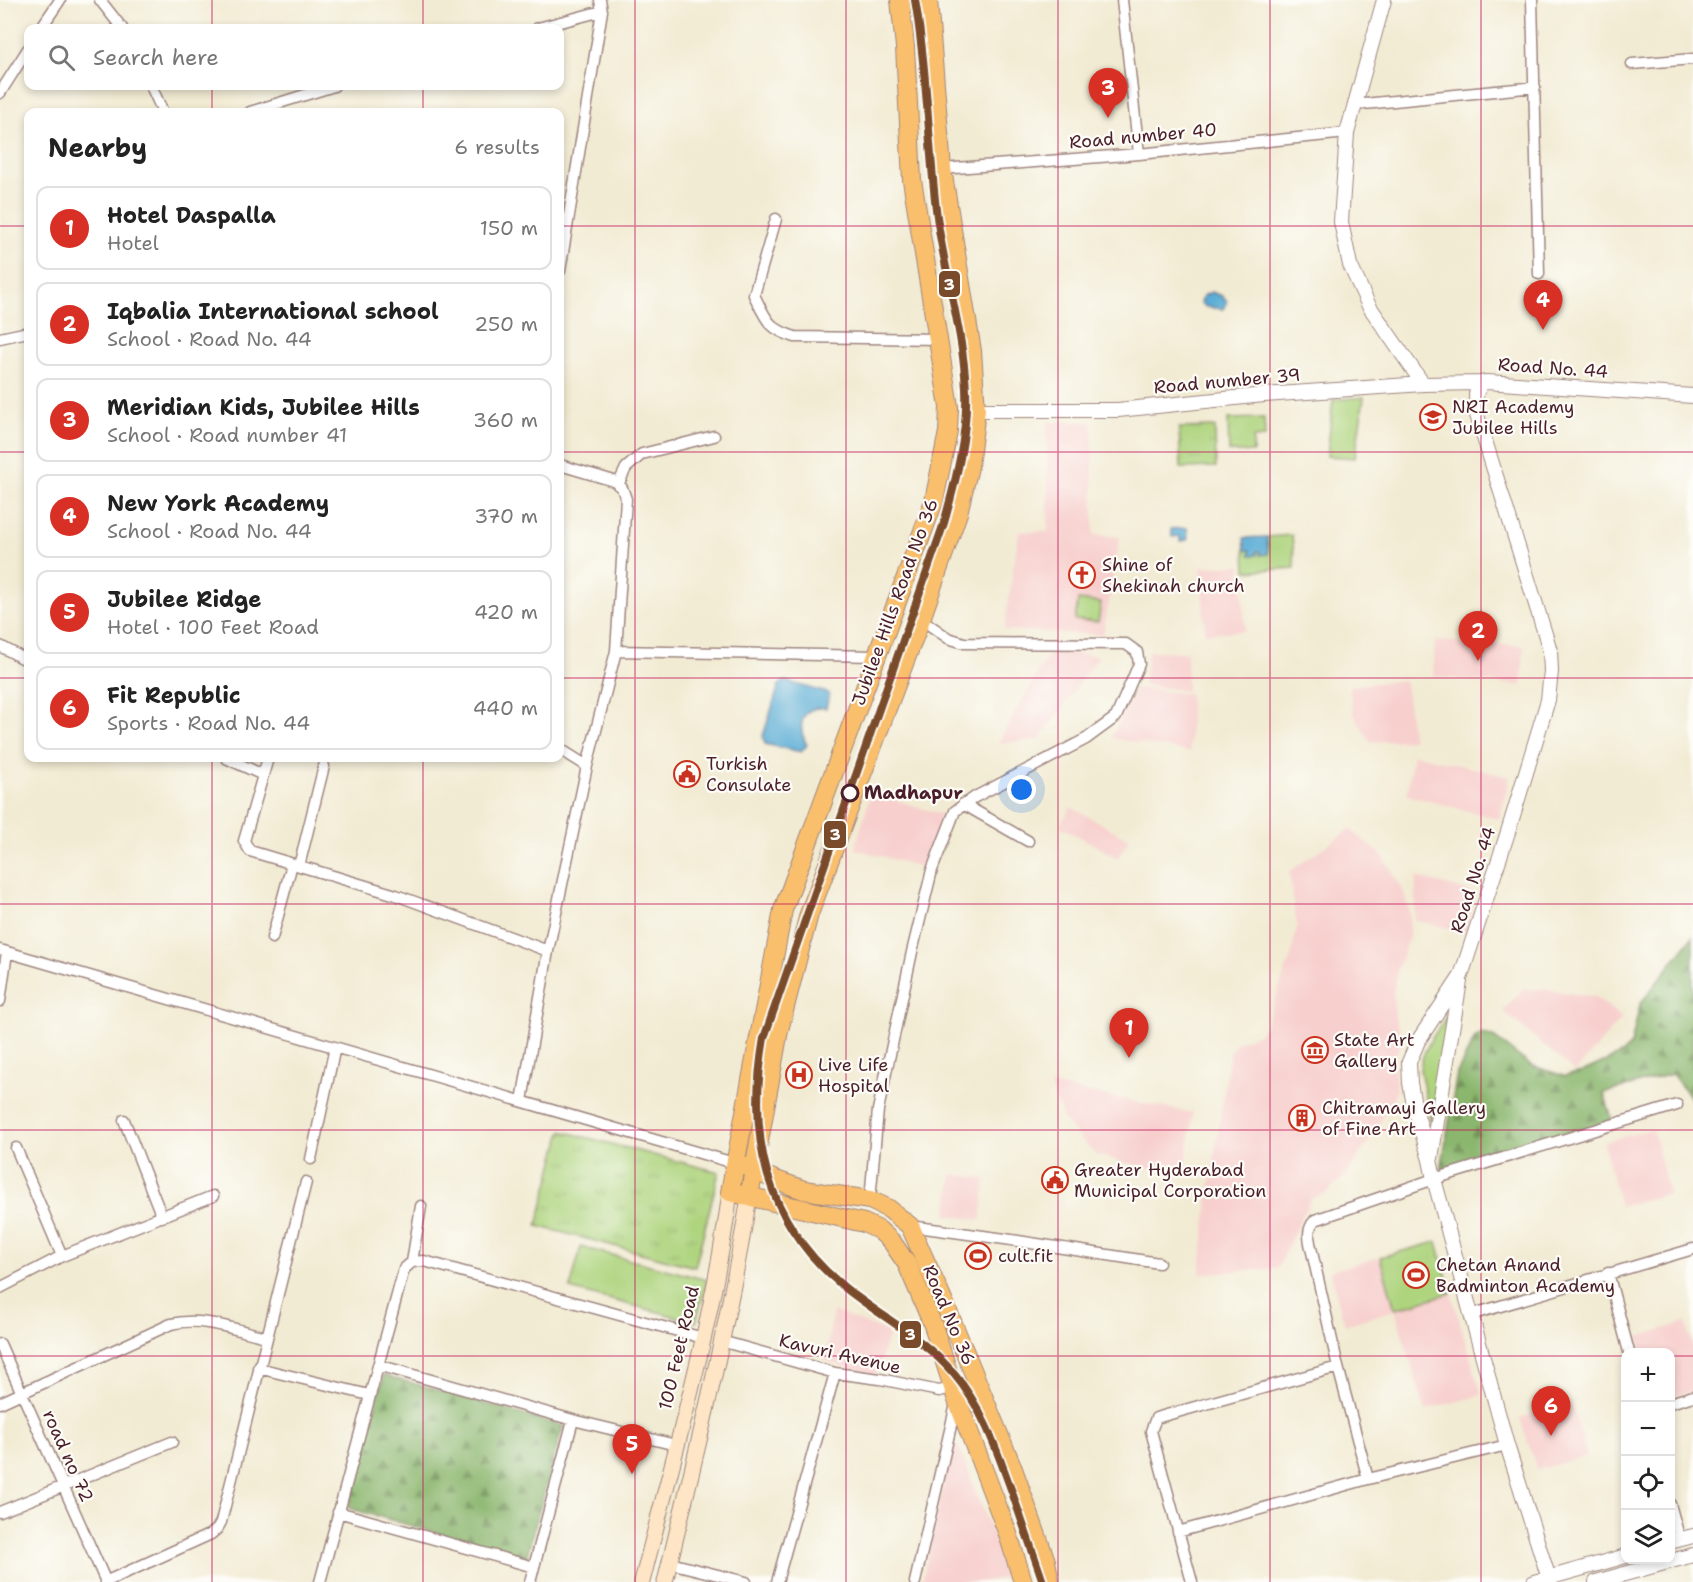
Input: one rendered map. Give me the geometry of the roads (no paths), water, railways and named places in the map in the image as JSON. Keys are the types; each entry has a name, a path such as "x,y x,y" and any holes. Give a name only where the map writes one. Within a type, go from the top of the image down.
{"main road":[{"name":"Jubilee Hills Road No 36","path":"730,1192 783,910 934,501 943,466 948,432 949,407 912,180 905,46 900,0"},
{"name":"Jubilee Hills Road No 36","path":"749,1197 779,1030 809,914 921,619 958,513 969,467 976,410 972,351 942,169 928,0"},
{"path":"934,313 966,311"},
{"name":"Road No 36","path":"734,1163 804,1190 870,1200 889,1209 910,1226 976,1378 1035,1527 1046,1560 1050,1582"},
{"name":"Road No 36","path":"730,1192 864,1223 879,1230 892,1242 907,1264 933,1325 955,1394 1008,1533 1023,1582"},
{"name":"100 Feet Road","path":"642,1582 703,1338 730,1192"},
{"path":"665,1582 700,1442 736,1274 749,1197"},
{"path":"1008,1533 1035,1527"}],"street":[{"path":"44,24 60,0"},
{"path":"100,0 119,24"},
{"path":"1122,0 1139,154"},
{"path":"1384,0 1347,133 1341,222 1350,265 1369,306 1423,384"},
{"path":"1532,0 1539,274"},
{"path":"549,24 601,6 564,245"},
{"path":"0,93 24,55"},
{"path":"1632,64 1693,59"},
{"path":"1354,105 1534,87"},
{"path":"153,90 161,108"},
{"path":"263,108 321,90"},
{"name":"Road number 40","path":"942,169 1139,154 1347,133"},
{"path":"776,219 754,295 768,322 780,333 795,337 939,339"},
{"path":"0,338 24,333"},
{"name":"Road No. 44","path":"1549,1580 1470,1315 1410,1083 1409,1062 1418,1041 1461,976 1548,700 1551,671 1550,651 1546,637 1477,415 1476,394 1481,383 1487,382 1693,396"},
{"name":"Road number 39","path":"976,410 1118,410 1264,395 1423,384 1481,383"},
{"path":"618,485 626,468 642,454 714,436"},
{"path":"522,1101 548,951 587,766 616,651 626,499 622,489 614,481 564,466"},
{"path":"870,1200 878,1110 932,870 955,811 963,804 1086,739 1116,717 1139,664 1139,656 1133,647 1126,644 964,643 948,638 921,619"},
{"path":"0,646 24,659"},
{"path":"616,651 876,656"},
{"path":"564,752 587,766"},
{"path":"235,762 263,775"},
{"path":"267,762 244,841 250,851 396,895 548,951"},
{"path":"272,938 324,766"},
{"path":"963,804 1028,841"},
{"path":"0,1001 4,951 734,1163"},
{"path":"1431,1160 1461,976"},
{"path":"311,1159 335,1047"},
{"path":"1368,1479 1338,1367 1311,1252 1308,1234 1310,1226 1315,1220 1434,1179 1677,1105"},
{"path":"124,1120 162,1217"},
{"path":"16,1148 62,1256"},
{"path":"105,1582 218,1529 306,1182"},
{"path":"0,1288 62,1256 213,1196"},
{"path":"412,1262 421,1206"},
{"path":"910,1226 1160,1263"},
{"path":"1470,1315 1693,1249"},
{"path":"320,1582 404,1269 412,1262 424,1261 703,1338"},
{"path":"1608,1273 1628,1348"},
{"path":"0,1404 171,1324 183,1321 197,1322 266,1337"},
{"name":"Kavuri Avenue","path":"721,1341 835,1373 880,1379 955,1394"},
{"name":"road no 72","path":"0,1344 105,1582"},
{"path":"378,1365 573,1420 676,1445"},
{"path":"1192,1582 1150,1431 1156,1418 1338,1367"},
{"path":"258,1368 369,1395"},
{"path":"777,1582 835,1373"},
{"path":"915,1582 955,1394"},
{"path":"1674,1402 1693,1396"},
{"path":"530,1582 573,1420"},
{"path":"0,1512 172,1442"},
{"path":"1178,1532 1368,1479 1507,1445"},
{"path":"1673,1510 1681,1539"},
{"path":"338,1512 534,1567"},
{"path":"1596,1582 1638,1577 1693,1555"},
{"path":"1534,1582 1549,1580 1621,1558"},
{"path":"670,1563 746,1582"}],"water":[{"path":"1211,292 1222,296 1227,302 1223,309 1206,307 1201,303 1203,296"},
{"path":"1187,528 1188,540 1180,541 1180,536 1172,537 1171,529"},
{"path":"1267,537 1268,554 1260,555 1260,551 1257,551 1257,555 1250,555 1250,550 1245,550 1244,538"},
{"path":"785,681 828,693 829,696 826,708 811,710 803,719 802,731 807,745 801,752 765,744 763,736 779,685"}],"place":[{"name":"Meridian Kids, Jubilee Hills","path":"1108,118"},
{"name":"New York Academy","path":"1543,330"},
{"name":"NRI Academy Jubilee Hills","path":"1433,417"},
{"name":"Shine of Shekinah church","path":"1082,575"},
{"name":"Iqbalia International school","path":"1478,661"},
{"name":"Turkish Consulate","path":"687,774"},
{"name":"Madhapur","path":"850,793"},
{"name":"State Art Gallery","path":"1315,1050"},
{"name":"Hotel Daspalla","path":"1129,1058"},
{"name":"Live Life Hospital","path":"799,1075"},
{"name":"Chitramayi Gallery of Fine Art","path":"1302,1118"},
{"name":"Greater Hyderabad Municipal Corporation","path":"1055,1180"},
{"name":"cult.fit","path":"978,1256"},
{"name":"Chetan Anand Badminton Academy","path":"1416,1275"},
{"name":"Fit Republic","path":"1551,1436"},
{"name":"Jubilee Ridge","path":"632,1474"}]}
